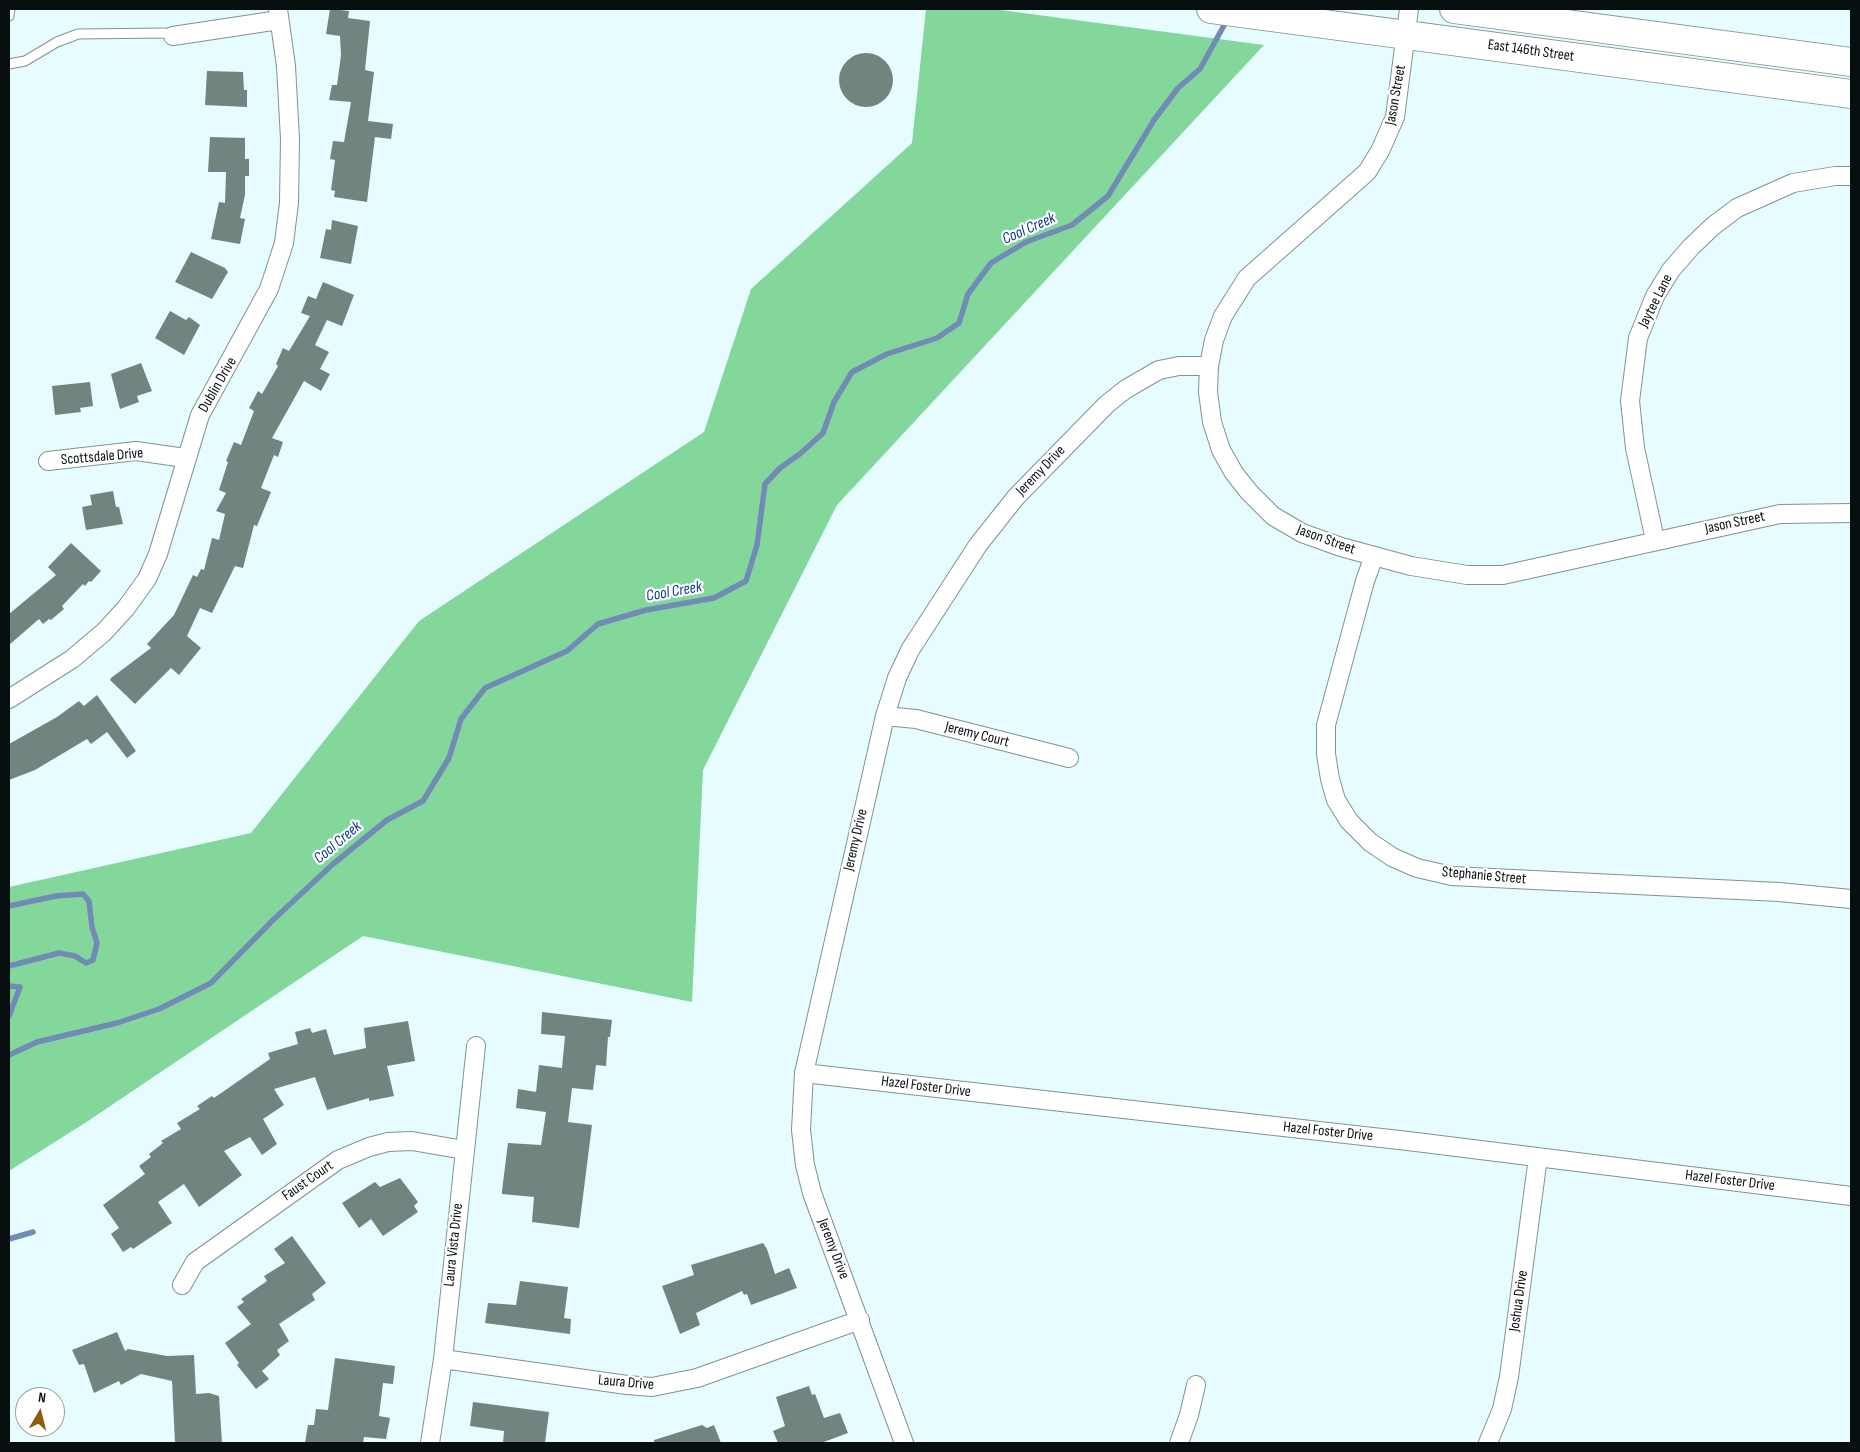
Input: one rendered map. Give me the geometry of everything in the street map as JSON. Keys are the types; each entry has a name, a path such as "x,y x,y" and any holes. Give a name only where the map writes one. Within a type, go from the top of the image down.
{"main road":[{"name":"East 146th Street","path":"1211,9 1265,16 1407,22 1851,94"},
{"name":"East 146th Street","path":"1454,9 1851,62"}],"street":[{"path":"173,36 279,14"},
{"name":"Dublin Drive","path":"9,699 72,659 104,632 126,608 147,579 158,554 185,458 200,415 270,289 284,244 288,202 290,139 286,66 279,14"},
{"name":"Jason Street","path":"1407,22 1395,117 1380,151 1366,172 1247,278 1223,316 1214,340 1209,366 1208,392 1212,422 1221,450 1234,473 1249,492 1273,516 1302,533 1374,556 1446,573 1503,575 1780,514 1818,511 1851,513"},
{"name":"Jaytee Lane","path":"1655,540 1636,448 1630,401 1638,338 1655,296 1671,270 1691,247 1712,226 1738,208 1794,183 1835,176 1851,176"},
{"name":"Jeremy Drive","path":"904,1443 812,1193 805,1165 801,1130 804,1073 885,716 897,678 910,650 978,545 1016,497 1107,404 1126,389 1159,370 1179,366 1209,366"},
{"name":"Scottsdale Drive","path":"48,461 136,452 185,458"},
{"name":"Stephanie Street","path":"1374,556 1354,619 1326,725 1326,754 1336,800 1349,821 1370,842 1392,857 1417,868 1452,876 1779,892 1851,899"},
{"name":"Jeremy Court","path":"885,716 916,720 1069,758"},
{"name":"Laura Vista Drive","path":"430,1443 443,1358 476,1046"},
{"name":"Hazel Foster Drive","path":"804,1073 1538,1157 1851,1196"},
{"name":"Faust Court","path":"182,1285 195,1262 338,1160 369,1146 388,1142 412,1142 464,1150"},
{"name":"Joshua Drive","path":"1488,1443 1502,1409 1509,1377 1538,1157"},
{"name":"Laura Drive","path":"443,1358 652,1387 697,1378 860,1320"},
{"path":"1179,1443 1189,1415 1196,1386"}],"lane":[{"path":"9,16 10,9"},
{"path":"9,64 25,61 57,42 78,34 165,33 173,36"}],"green space":[{"path":"926,9 993,9 1264,45 837,505 703,770 692,1002 363,936 88,1121 9,1171 9,887 251,833 419,621 704,432 751,289 912,143"}],"building":[{"path":"330,9 349,11 348,18 370,21 365,70 374,72 368,121 393,124 391,139 375,137 367,202 334,197 335,191 331,190 335,160 330,159 333,141 344,142 351,102 329,100 332,85 337,85 341,55 340,36 326,34"},
{"path":"861,53 871,53 881,57 889,65 893,80 889,95 881,103 871,107 861,107 851,103 843,95 839,85 839,75 843,65 851,57"},
{"path":"207,71 243,72 244,90 247,90 247,107 205,105"},
{"path":"210,137 245,138 245,159 249,159 249,176 245,176 245,195 240,218 245,219 240,244 211,239 219,202 225,203 226,172 208,172"},
{"path":"332,220 358,226 351,264 320,258 326,229 331,230"},
{"path":"191,252 225,268 228,272 212,299 175,282"},
{"path":"323,282 354,295 342,326 327,320 315,345 329,352 320,369 330,374 321,391 304,381 272,438 283,442 278,457 274,455 261,488 271,492 257,526 254,525 243,568 235,566 212,613 200,608 187,636 201,648 179,675 171,668 135,704 110,680 151,648 147,644 174,615 193,575 197,577 201,569 204,570 212,538 219,540 225,514 216,511 226,493 219,490 228,462 226,461 234,442 241,445 254,411 249,408 258,391 262,394 278,366 276,364 283,348 289,351 310,316 301,313 308,296 316,299"},
{"path":"170,311 186,320 189,317 200,325 184,355 155,338"},
{"path":"141,363 152,391 137,396 139,402 120,409 111,374"},
{"path":"90,382 93,406 80,408 81,412 55,415 52,386"},
{"path":"113,491 116,507 119,507 123,524 86,530 82,507 92,505 90,495"},
{"path":"71,543 101,571 91,582 89,581 85,586 83,584 62,606 64,609 51,620 49,619 43,624 39,619 9,645 9,614 56,575 48,567"},
{"path":"97,695 136,751 127,758 107,732 91,744 87,739 35,770 9,780 9,744 57,717 79,701 84,706"},
{"path":"542,1012 612,1020 610,1037 608,1037 606,1066 596,1065 593,1090 572,1088 568,1122 592,1125 579,1228 532,1222 534,1197 502,1194 508,1143 541,1145 546,1112 516,1108 518,1089 536,1092 539,1065 562,1068 565,1036 541,1034"},
{"path":"408,1021 415,1061 387,1066 394,1096 369,1101 369,1098 327,1110 315,1077 274,1089 284,1105 263,1119 277,1144 262,1155 250,1137 224,1151 242,1175 199,1207 184,1184 158,1202 172,1223 133,1249 131,1247 123,1252 111,1234 119,1228 103,1205 145,1174 139,1166 151,1157 149,1154 163,1143 161,1141 181,1129 177,1123 200,1109 197,1106 212,1096 214,1098 270,1059 268,1053 298,1044 295,1032 310,1028 312,1033 326,1029 334,1055 366,1048 364,1028"},
{"path":"400,1178 418,1202 414,1206 418,1212 383,1236 371,1219 359,1228 342,1203 375,1182 380,1187"},
{"path":"292,1236 326,1283 312,1294 315,1300 279,1324 289,1341 277,1350 280,1355 262,1371 269,1379 256,1389 237,1365 239,1363 225,1343 251,1324 237,1307 244,1302 241,1299 267,1281 264,1276 285,1263 274,1249"},
{"path":"763,1243 767,1249 775,1274 789,1268 797,1288 751,1305 747,1294 744,1295 742,1291 696,1313 700,1325 680,1334 662,1286 694,1275 691,1265"},
{"path":"520,1281 568,1287 564,1318 571,1319 570,1334 485,1323 488,1303 516,1305"},
{"path":"117,1332 125,1351 128,1349 167,1356 194,1355 196,1394 209,1393 219,1396 222,1443 175,1443 172,1381 141,1374 121,1385 119,1381 94,1393 84,1364 79,1365 72,1350"},
{"path":"335,1358 395,1366 393,1384 383,1383 379,1416 390,1418 386,1439 364,1437 363,1443 305,1443 308,1425 314,1425 316,1409 328,1410"},
{"path":"809,1386 812,1395 815,1394 824,1418 840,1413 848,1433 821,1443 778,1443 773,1431 785,1426 776,1397"},
{"path":"473,1402 549,1412 545,1443 503,1443 504,1431 470,1426"},
{"path":"702,1425 707,1428 714,1425 721,1443 654,1443 654,1440"}],"waterway":[{"name":"Cool Creek","path":"9,1055 37,1042 117,1023 159,1009 211,983 273,920 333,864 387,820 423,801 449,758 461,719 485,688 567,651 598,624 646,610 714,598 746,581 757,545 765,484 780,468 801,453 823,433 834,402 852,372 887,354 937,338 959,323 968,294 991,263 1026,242 1072,225 1108,196 1154,120 1178,88 1200,69 1227,20"},
{"path":"9,906 56,896 83,894 89,901 92,927 97,943 93,960 86,963 75,956 59,953 9,966"},
{"path":"9,986 20,987 9,1016"},
{"name":"Cool Creek","path":"9,1239 33,1232"}]}
